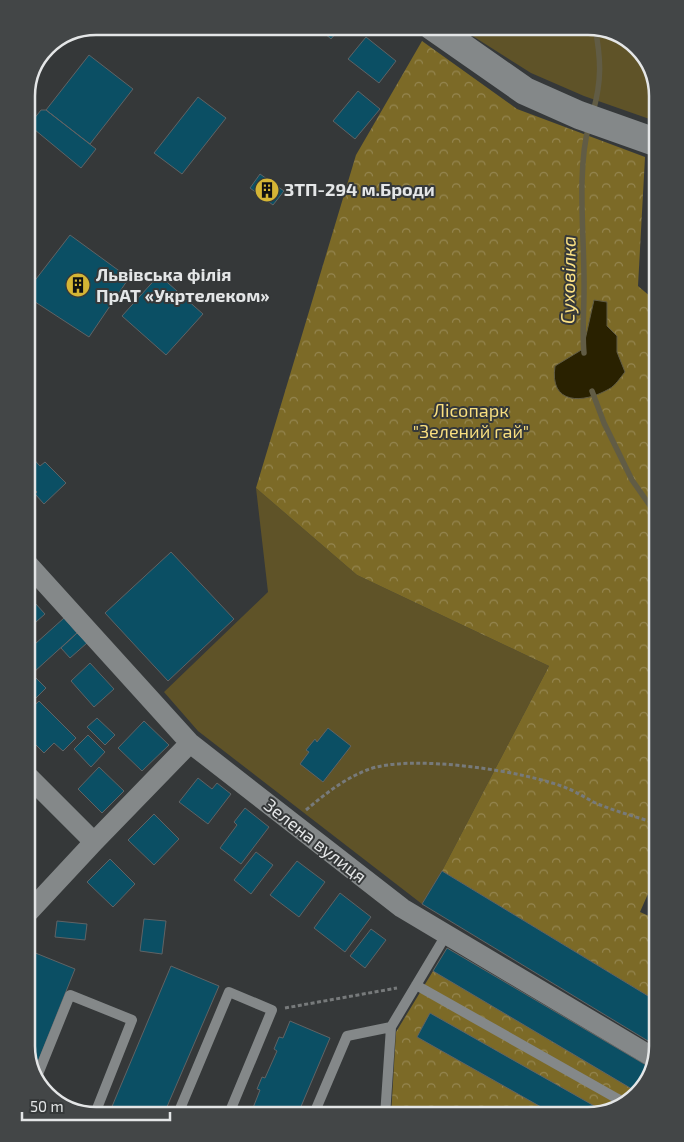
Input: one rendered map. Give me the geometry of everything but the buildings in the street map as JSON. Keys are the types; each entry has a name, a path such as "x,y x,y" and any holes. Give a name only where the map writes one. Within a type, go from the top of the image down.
{"street":[{"path":"445,35 525,91 579,115 649,139"},
{"name":"Зелена вулиця","path":"35,572 190,743 402,908 648,1054"},
{"path":"35,905 190,743"},
{"path":"35,783 94,842"}],"lane":[{"path":"386,1107 391,1027 446,935"},
{"path":"416,985 618,1099"},
{"path":"181,1107 229,992 272,1010 232,1107"},
{"path":"40,1070 70,995 132,1020 98,1107"},
{"path":"317,1107 347,1036 391,1027"}],"path":[{"path":"291,822 332,788 367,770 399,763 434,763 527,776 569,789 603,806 649,821"},
{"path":"272,1010 416,985"}],"shaded area":[{"path":"471,35 592,35 615,41 634,56 643,69 649,96 649,119 584,96 531,73"},
{"path":"594,300 607,302 607,326 617,336 617,352 625,372 613,386 599,394 579,399 570,398 557,388 555,366 583,349"},
{"path":"256,488 357,575 549,666 442,871 422,904 198,731 164,692 268,592"}],"green space":[{"name":"Лісопарк \"Зелений гай\"","path":"422,41 517,109 645,157 638,286 649,295 649,892 640,912 649,916 649,997 442,871 549,666 357,575 256,488 356,155"},
{"path":"447,948 646,1065 639,1080 628,1092 615,1101 603,1105 588,1107 392,1107 396,1032"}],"waterway":[{"name":"Суховілка","path":"593,112 600,70 596,36"},
{"name":"Суховілка","path":"584,353 582,185 585,143 589,125"},
{"name":"Суховілка","path":"592,391 604,423 632,480 649,504"}],"place":[{"name":"ЗТП-294 м.Броди","path":"267,190"},
{"name":"Львівська філія ПрАТ «Укртелеком»","path":"78,285"}]}
